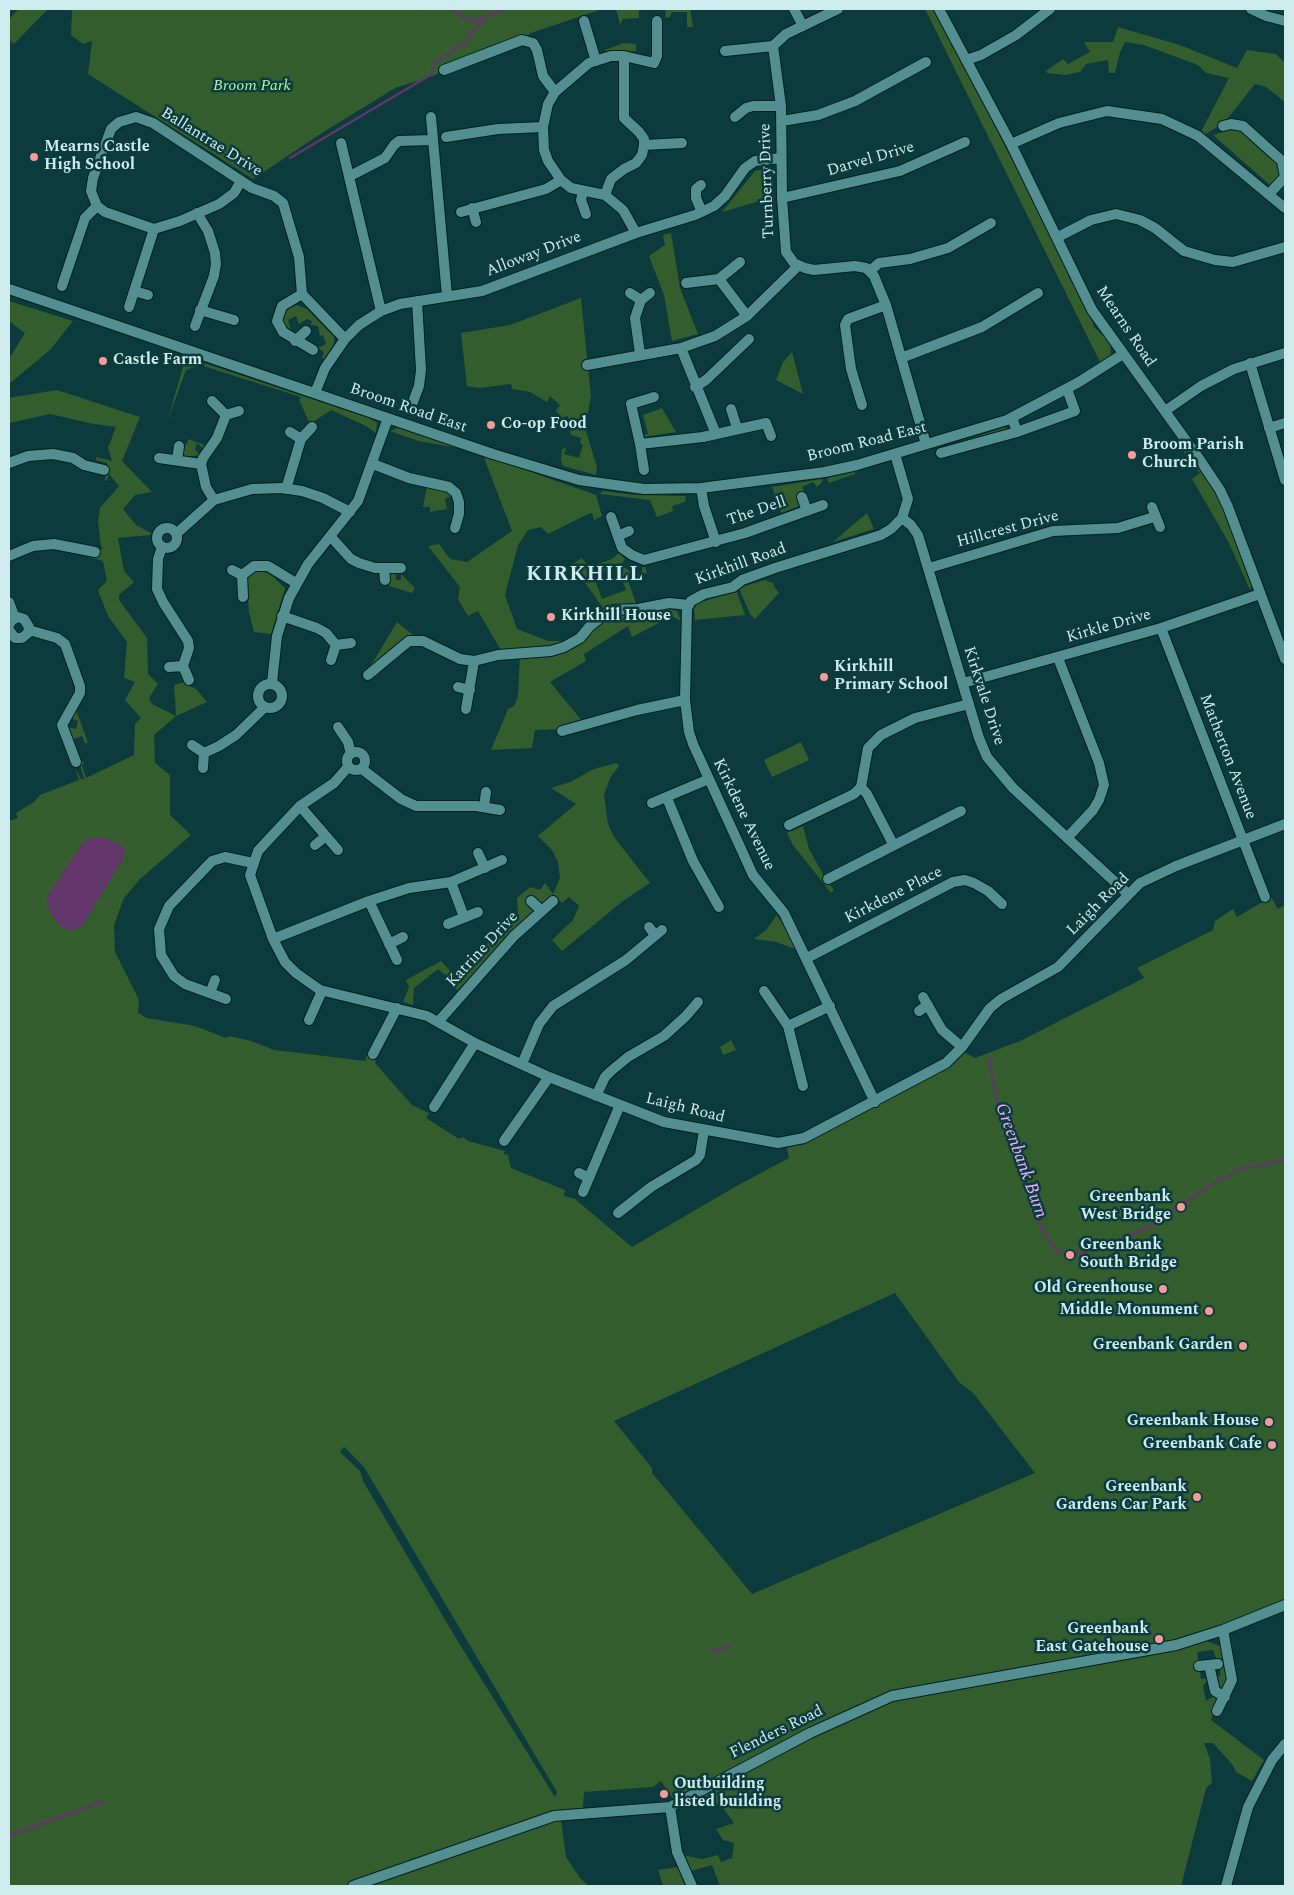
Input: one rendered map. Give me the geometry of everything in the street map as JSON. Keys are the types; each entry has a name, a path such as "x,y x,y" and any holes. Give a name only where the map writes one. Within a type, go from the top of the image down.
{"street":[{"path":"794,9 803,26"},
{"path":"725,51 773,46 786,34 838,9"},
{"name":"Mearns Road","path":"939,9 1011,144 1092,310 1205,467 1228,507 1285,659"},
{"path":"966,60 981,55 1016,35 1050,9"},
{"path":"1251,9 1266,16 1285,21"},
{"path":"584,21 596,60"},
{"path":"636,233 624,210 605,195 571,188 561,180 548,161 544,150 543,127 548,104 555,92 588,63 611,56 624,56 654,62 657,60 657,21"},
{"path":"444,70 522,40 532,43 537,50 543,76 555,92"},
{"name":"Turnberry Drive","path":"773,46 782,121 782,198 786,252 798,266"},
{"path":"605,195 612,179 624,169 636,163 642,155 644,145 644,139 639,132 624,118 624,56"},
{"path":"782,121 818,115 855,101 926,62"},
{"path":"735,117 746,108 753,106 781,106"},
{"path":"1011,144 1059,123 1107,111 1162,120 1198,136 1285,208"},
{"name":"Ballantrae Drive","path":"96,206 91,191 93,178 110,129 126,118 136,117 153,123 241,180 274,196 283,203 299,257 302,294"},
{"path":"431,117 444,238 447,296"},
{"path":"1223,126 1231,124 1243,126 1282,161 1285,177 1268,194"},
{"path":"446,136 498,129 543,127"},
{"path":"350,176 386,158 394,144 399,141 432,140"},
{"name":"Darvel Drive","path":"782,198 900,171 965,142"},
{"path":"341,143 381,311"},
{"path":"644,145 682,143"},
{"name":"Alloway Drive","path":"315,393 326,368 345,339 359,325 381,311 417,301 482,291 636,233 702,212 714,206 725,196 745,168 755,161 781,158"},
{"path":"62,286 85,218 96,206 105,212 154,229 219,204 234,193 241,180"},
{"path":"460,212 546,189 561,180"},
{"path":"701,186 696,189 696,198 702,212"},
{"path":"583,191 581,200 586,214"},
{"path":"472,208 476,222"},
{"path":"195,326 214,276 216,264 215,253 208,232 198,213"},
{"path":"1058,237 1091,220 1116,214 1140,220 1155,228 1184,250 1215,260 1233,262 1285,247"},
{"path":"870,271 879,263 910,259 948,248 990,224"},
{"path":"129,306 154,229"},
{"path":"686,283 719,279 740,262"},
{"path":"587,365 680,348 715,336 747,316 798,266 814,270 855,266 870,271 878,282 926,444"},
{"path":"719,279 747,316"},
{"name":"Broom Road East","path":"9,289 498,456 579,480 644,489 701,488 825,472 895,454 1012,417 1067,389 1123,354"},
{"path":"134,290 148,295"},
{"path":"630,293 641,300"},
{"path":"640,354 635,318 641,300 650,293"},
{"path":"901,358 982,327 1038,293"},
{"path":"313,350 295,341 283,332 278,317 282,306 302,294 345,339"},
{"path":"410,410 419,386 421,370 417,301"},
{"path":"862,405 851,369 845,325 848,319 886,305"},
{"path":"200,310 234,320"},
{"path":"295,341 306,330"},
{"path":"695,387 706,380 750,339"},
{"path":"680,348 716,434"},
{"path":"1165,411 1208,382 1250,363 1285,353"},
{"path":"1250,363 1285,480"},
{"name":"Broom Road East","path":"941,453 1017,432 1075,411 1067,389"},
{"path":"644,470 631,404 654,397"},
{"path":"212,401 226,415"},
{"path":"730,409 737,428"},
{"path":"226,415 239,411"},
{"path":"214,500 206,487 201,464 217,438 226,415"},
{"path":"1012,417 1017,432"},
{"path":"272,683 264,684 259,690 259,699 265,707 273,710 283,702 282,694 272,683 277,636 282,616 296,583 308,564 350,512 363,489 388,418"},
{"path":"640,444 703,437 766,423 771,436"},
{"path":"1269,428 1285,423"},
{"path":"286,489 300,439 312,427"},
{"path":"290,432 300,439"},
{"path":"177,460 179,446"},
{"path":"9,464 28,456 53,454 73,458 84,464 104,470"},
{"path":"895,454 907,490 907,507 902,518"},
{"path":"159,458 201,464"},
{"path":"373,464 409,478 449,487 456,493 459,514 455,528"},
{"name":"The Dell","path":"701,488 704,506 716,542"},
{"path":"176,534 169,528 160,530 157,539 162,546 168,548 174,544 176,534 214,500 252,489 286,489 323,498 350,512"},
{"name":"The Dell","path":"802,497 807,511"},
{"name":"The Dell","path":"611,517 622,548 632,556 644,560 716,542 823,505"},
{"name":"Hillcrest Drive","path":"928,568 1053,531 1118,528 1153,512 1160,527"},
{"path":"459,514 470,515"},
{"name":"Kirkvale Drive","path":"902,518 915,530 982,746 1000,774 1128,894"},
{"name":"Kirkhill Road","path":"368,675 409,641 423,641 460,659 474,661 498,655 551,651 564,647 580,638 590,626 613,610 638,609 680,602 689,605 696,597 733,587 742,580 881,535 891,529 902,518"},
{"path":"618,536 629,531"},
{"path":"331,537 359,564 384,568 401,568"},
{"path":"9,556 33,546 54,544 95,552"},
{"path":"162,546 158,559 158,589 163,602 188,641 189,655 183,666"},
{"path":"243,597 242,575 246,570 260,565 268,566 296,583"},
{"path":"384,568 385,580"},
{"path":"232,570 242,575"},
{"name":"Kirkle Drive","path":"963,682 1058,658 1161,628 1260,594"},
{"path":"9,602 12,622 24,619 29,624 29,630 22,638 10,637"},
{"name":"Kirkdene Avenue","path":"689,605 686,700 689,732 753,875 784,913 876,1102"},
{"path":"282,616 317,628 326,633 336,645"},
{"name":"Matherton Avenue","path":"1161,628 1265,897"},
{"path":"29,630 57,638 65,644 80,686 80,693 62,725 76,762"},
{"path":"336,645 351,643"},
{"path":"332,660 336,645"},
{"path":"1058,658 1099,762 1104,784 1096,805 1067,838"},
{"path":"466,709 474,661"},
{"path":"169,667 183,666"},
{"path":"183,666 190,680"},
{"path":"458,687 470,690"},
{"path":"569,733 637,710 686,700"},
{"path":"789,825 847,799 861,787 868,748 882,735 915,718 969,704"},
{"path":"204,753 236,735 265,707"},
{"path":"338,727 348,742 351,754"},
{"path":"192,745 204,753"},
{"path":"226,999 185,984 174,976 166,966 158,942 161,923 169,906 212,861 224,856 253,863 258,851 300,806 334,783 348,767 347,758 351,754 357,752 364,757 365,763 362,769"},
{"path":"203,768 204,753"},
{"path":"348,767 353,770 362,769 401,799 416,806 484,807 500,810"},
{"path":"652,803 668,798 709,779"},
{"path":"861,787 867,794 893,844"},
{"path":"484,807 486,792"},
{"path":"668,798 693,861 718,900"},
{"path":"300,806 338,850"},
{"path":"828,879 893,844 961,811"},
{"name":"Laigh Road","path":"253,863 250,875 253,889 273,939 285,962 296,973 322,991 420,1014 475,1043 549,1077 664,1122 759,1141 791,1142 804,1138 876,1102 946,1063 962,1047 990,1008 1001,999 1058,967 1128,894 1157,874 1285,824"},
{"path":"316,845 326,836"},
{"path":"478,853 485,868"},
{"path":"273,939 369,901 409,888 451,882 502,860"},
{"name":"Kirkdene Place","path":"807,958 953,882 965,880 999,897"},
{"path":"451,882 464,917"},
{"path":"369,901 397,960"},
{"path":"531,901 542,911"},
{"name":"Katrine Drive","path":"438,1022 514,936 553,901"},
{"path":"448,924 478,912"},
{"path":"522,1064 539,1024 553,1006 577,989 606,974 655,931"},
{"path":"389,944 403,938"},
{"path":"210,993 215,980"},
{"path":"309,1020 322,991"},
{"path":"764,991 775,998 788,1026 804,1080"},
{"path":"596,1096 605,1077 611,1071 628,1057 689,1019 698,1002"},
{"path":"923,1005 942,1030 962,1047"},
{"path":"788,1026 830,1006"},
{"path":"367,1039 375,1049 397,1008"},
{"path":"440,1102 475,1043"},
{"path":"504,1141 515,1134 549,1077"},
{"path":"582,1192 620,1105"},
{"path":"620,1207 696,1160 700,1155 704,1130"},
{"path":"579,1173 589,1178"},
{"name":"Flenders Road","path":"353,1886 554,1816 670,1807 810,1733 892,1696 1176,1645 1223,1630 1285,1606"},
{"path":"1217,1711 1230,1688 1232,1674 1223,1630"},
{"path":"1209,1665 1215,1691 1225,1697"},
{"path":"1226,1886 1248,1807 1272,1760 1285,1744"},
{"path":"670,1807 677,1852 692,1886"}],"green space":[{"path":"19,9 48,9 14,44 9,39 9,19"},
{"name":"Broom Park","path":"70,9 602,9 531,33 522,40 433,76 395,88 322,133 253,179 88,74 92,41 83,44 71,35 72,11"},
{"path":"616,9 639,9 639,18 623,19 620,25"},
{"path":"666,9 690,9 693,27 687,27 687,12 672,12 670,17 665,18"},
{"path":"925,9 935,9 1087,307 1094,327 1110,342 1111,356 1101,364"},
{"path":"1118,27 1180,45 1237,68 1247,50 1276,54 1285,63 1285,102 1266,87 1255,84 1224,123 1204,135 1202,130 1229,78 1206,73 1198,65 1144,45 1125,42 1120,52 1115,73 1109,73 1108,60 1086,64 1080,72 1065,75 1047,73 1046,71 1063,59 1068,64 1090,52 1084,42 1113,42"},
{"path":"624,43 636,44 636,51 607,53 605,50"},
{"path":"1239,127 1252,138 1252,142 1265,154 1269,151 1279,162 1280,173 1271,186 1213,135"},
{"path":"764,169 771,174 773,197 722,212 755,171"},
{"path":"671,233 680,288 698,334 672,341 664,295 649,256 665,245 663,235"},
{"path":"581,298 591,397 587,417 582,418 597,467 596,475 563,466 561,461 562,449 566,448 564,454 579,458 583,445 580,443 581,438 571,435 568,416 560,418 556,410 560,405 550,396 547,402 530,392 512,389 511,384 479,388 467,386 461,333 510,325"},
{"path":"9,301 73,321 50,350 9,384 9,359 25,333 9,321"},
{"path":"297,305 307,309 334,337 334,344 324,359 322,358 324,352 318,348 326,344 323,335 320,336 318,326 311,325 312,321 307,319 299,324 296,316 288,320 291,331 283,321 282,315 286,310"},
{"path":"792,352 803,394 776,380 783,362"},
{"path":"186,357 369,418 377,423 376,433 366,426 331,410 310,424 299,400 301,397 200,365 186,370 167,422"},
{"path":"57,390 140,417 122,461 152,492 135,495 123,509 136,525 151,533 150,535 118,538 124,571 134,582 119,595 119,600 147,638 148,674 158,684 149,698 152,704 176,716 154,735 155,763 170,775 170,815 191,835 140,879 124,898 114,925 115,952 139,1000 138,1013 147,1018 195,1026 226,1038 229,1036 251,1041 274,1050 366,1061 366,1055 376,1060 375,1063 412,1105 429,1113 426,1118 459,1139 463,1137 468,1141 505,1151 503,1154 508,1155 511,1168 565,1190 564,1196 575,1199 632,1247 740,1184 789,1158 787,1148 809,1141 929,1077 964,1052 975,1058 1020,1041 1144,978 1137,968 1213,930 1215,921 1233,909 1237,917 1271,897 1278,909 1285,905 1285,1602 1209,1631 1144,1649 909,1688 881,1695 728,1770 675,1802 661,1781 653,1787 584,1792 583,1808 560,1810 346,1886 9,1886 9,821 18,818 16,813 34,802 40,795 79,780 75,768 81,779 84,779 79,761 84,762 82,766 86,778 134,755 135,724 141,718 125,700 135,682 124,678 127,642 108,616 98,590 107,581 103,561 89,557 98,557 100,550 103,548 101,546 98,521 100,508 119,486 109,474 107,481 105,480 107,463 96,460 96,457 112,461 108,448 116,427 50,414 9,423 9,398","holes":["895,1293 959,1382 974,1394 1035,1473 752,1594 652,1473 652,1468 614,1421","344,1447 364,1467 557,1792 555,1797 457,1640 363,1481 360,1471 340,1452"]},
{"path":"662,408 676,432 643,437 643,435 648,434 643,415"},
{"path":"1006,427 1008,432 938,451 938,449"},
{"path":"398,428 463,449 419,441 390,431"},
{"path":"188,439 208,447 205,450 197,443 195,449 200,455 185,457 181,445 187,444"},
{"path":"1186,449 1213,485 1224,508 1252,584 1250,590 1229,543 1192,479 1200,473 1183,451"},
{"path":"483,455 596,495 602,516 594,520 592,513 588,514 548,534 541,527 528,530 518,545 505,595 517,629 548,641 561,641 572,638 605,611 572,564 582,558 589,567 612,559 619,553 625,559 621,565 631,572 641,574 643,567 645,567 647,573 628,580 637,607 613,609 579,635 558,647 502,652 478,611 468,616 458,599 460,587 428,546 439,544 450,559 467,562 512,531","holes":["617,566 626,590 602,599 593,575"]},
{"path":"855,472 855,474 829,483 827,480 828,478"},
{"path":"822,479 823,481 817,487 813,482 802,487 805,494 797,497 799,506 781,513 772,487"},
{"path":"427,486 443,488 453,495 445,499 447,509 430,512 430,507 423,507"},
{"path":"603,491 635,495 686,496 685,502 672,506 673,511 657,517 650,500 600,494"},
{"path":"867,513 874,529 833,542"},
{"path":"251,571 262,571 270,574 285,588 271,634 254,632 249,612 247,583 247,575"},
{"path":"395,571 396,580 401,580 401,574 415,588 412,593 389,586 388,574"},
{"path":"765,580 775,584 773,585 779,593 755,619 750,614 740,591 741,587"},
{"path":"736,590 745,615 695,620 694,609 697,604"},
{"path":"665,608 677,611 681,621 672,616 632,637 628,626 584,654 586,661 550,682 583,722 563,729 535,730 532,748 491,750 508,709 514,706 518,697 520,654 547,654 605,616"},
{"path":"397,622 413,635 422,639 369,672 367,669"},
{"path":"188,681 190,686 196,689 207,702 176,716 174,685"},
{"path":"76,710 88,743 85,743 82,736 71,740 67,727 76,729 78,721 70,718"},
{"path":"801,742 809,760 772,777 764,760"},
{"path":"617,763 619,766 610,778 604,795 608,824 614,837 650,883 623,901 562,951 552,940 573,920 579,906 569,897 562,903 553,895 547,902 539,902 533,907 533,915 463,988 461,987 457,990 450,984 449,978 438,969 414,988 413,1005 403,1002 409,987 406,980 441,961 456,978 476,954 518,915 517,898 530,887 540,890 545,883 553,894 560,878 558,862 552,850 538,836 576,804 551,788 570,782 594,769"},
{"path":"803,826 809,849 834,890 831,893 793,845 787,833"},
{"path":"777,915 798,950 776,942 754,939 766,930"},
{"path":"731,1040 736,1050 723,1055 720,1047"},
{"path":"1206,1641 1220,1646 1223,1652 1226,1680 1225,1690 1219,1690 1217,1677 1220,1676 1220,1669 1213,1650 1197,1652 1201,1679 1209,1678 1203,1686 1206,1701 1214,1696 1218,1699 1211,1720 1264,1760 1252,1781 1236,1772 1232,1764 1213,1743 1204,1743 1210,1759 1212,1783 1206,1788 1181,1886 720,1886 712,1865 691,1871 684,1862 683,1855 702,1859 718,1855 721,1862 732,1858 734,1843 723,1840 716,1829 734,1823 721,1805 714,1803 679,1809 677,1806 859,1713 892,1699 1190,1646"},
{"path":"561,1819 566,1857 580,1878 589,1886 367,1886"},
{"path":"678,1867 685,1886 663,1886 658,1870"}],"shaded area":[{"path":"106,838 121,845 125,851 123,859 82,926 74,930 65,929 58,924 51,913 47,897 82,844 88,839"}],"waterway":[{"path":"453,9 461,16 475,21 504,9"},
{"path":"290,158 432,74 433,64 459,46 467,44 469,35 483,22 481,18"},
{"name":"Greenbank Burn","path":"989,1058 996,1097 1036,1215 1048,1239 1058,1251 1072,1255 1103,1247 1151,1226 1204,1189 1241,1169 1285,1160"},
{"path":"712,1652 729,1646"},
{"path":"9,1836 104,1801"}],"place":[{"name":"Mearns Castle High School","path":"34,157"},
{"name":"Castle Farm","path":"103,361"},
{"name":"Co-op Food","path":"491,425"},
{"name":"Broom Parish Church","path":"1132,455"},
{"name":"Kirkhill House","path":"551,617"},
{"name":"Kirkhill Primary School","path":"824,677"},
{"name":"Greenbank West Bridge","path":"1181,1207"},
{"name":"Greenbank South Bridge","path":"1070,1255"},
{"name":"Old Greenhouse","path":"1163,1289"},
{"name":"Middle Monument","path":"1209,1311"},
{"name":"Greenbank Garden","path":"1243,1346"},
{"name":"Greenbank House","path":"1269,1422"},
{"name":"Greenbank Cafe","path":"1272,1445"},
{"name":"Greenbank Gardens Car Park","path":"1197,1497"},
{"name":"Greenbank East Gatehouse","path":"1159,1639"},
{"name":"Outbuilding listed building","path":"664,1794"}],"district":[{"name":"KIRKHILL","path":"585,576"}]}
